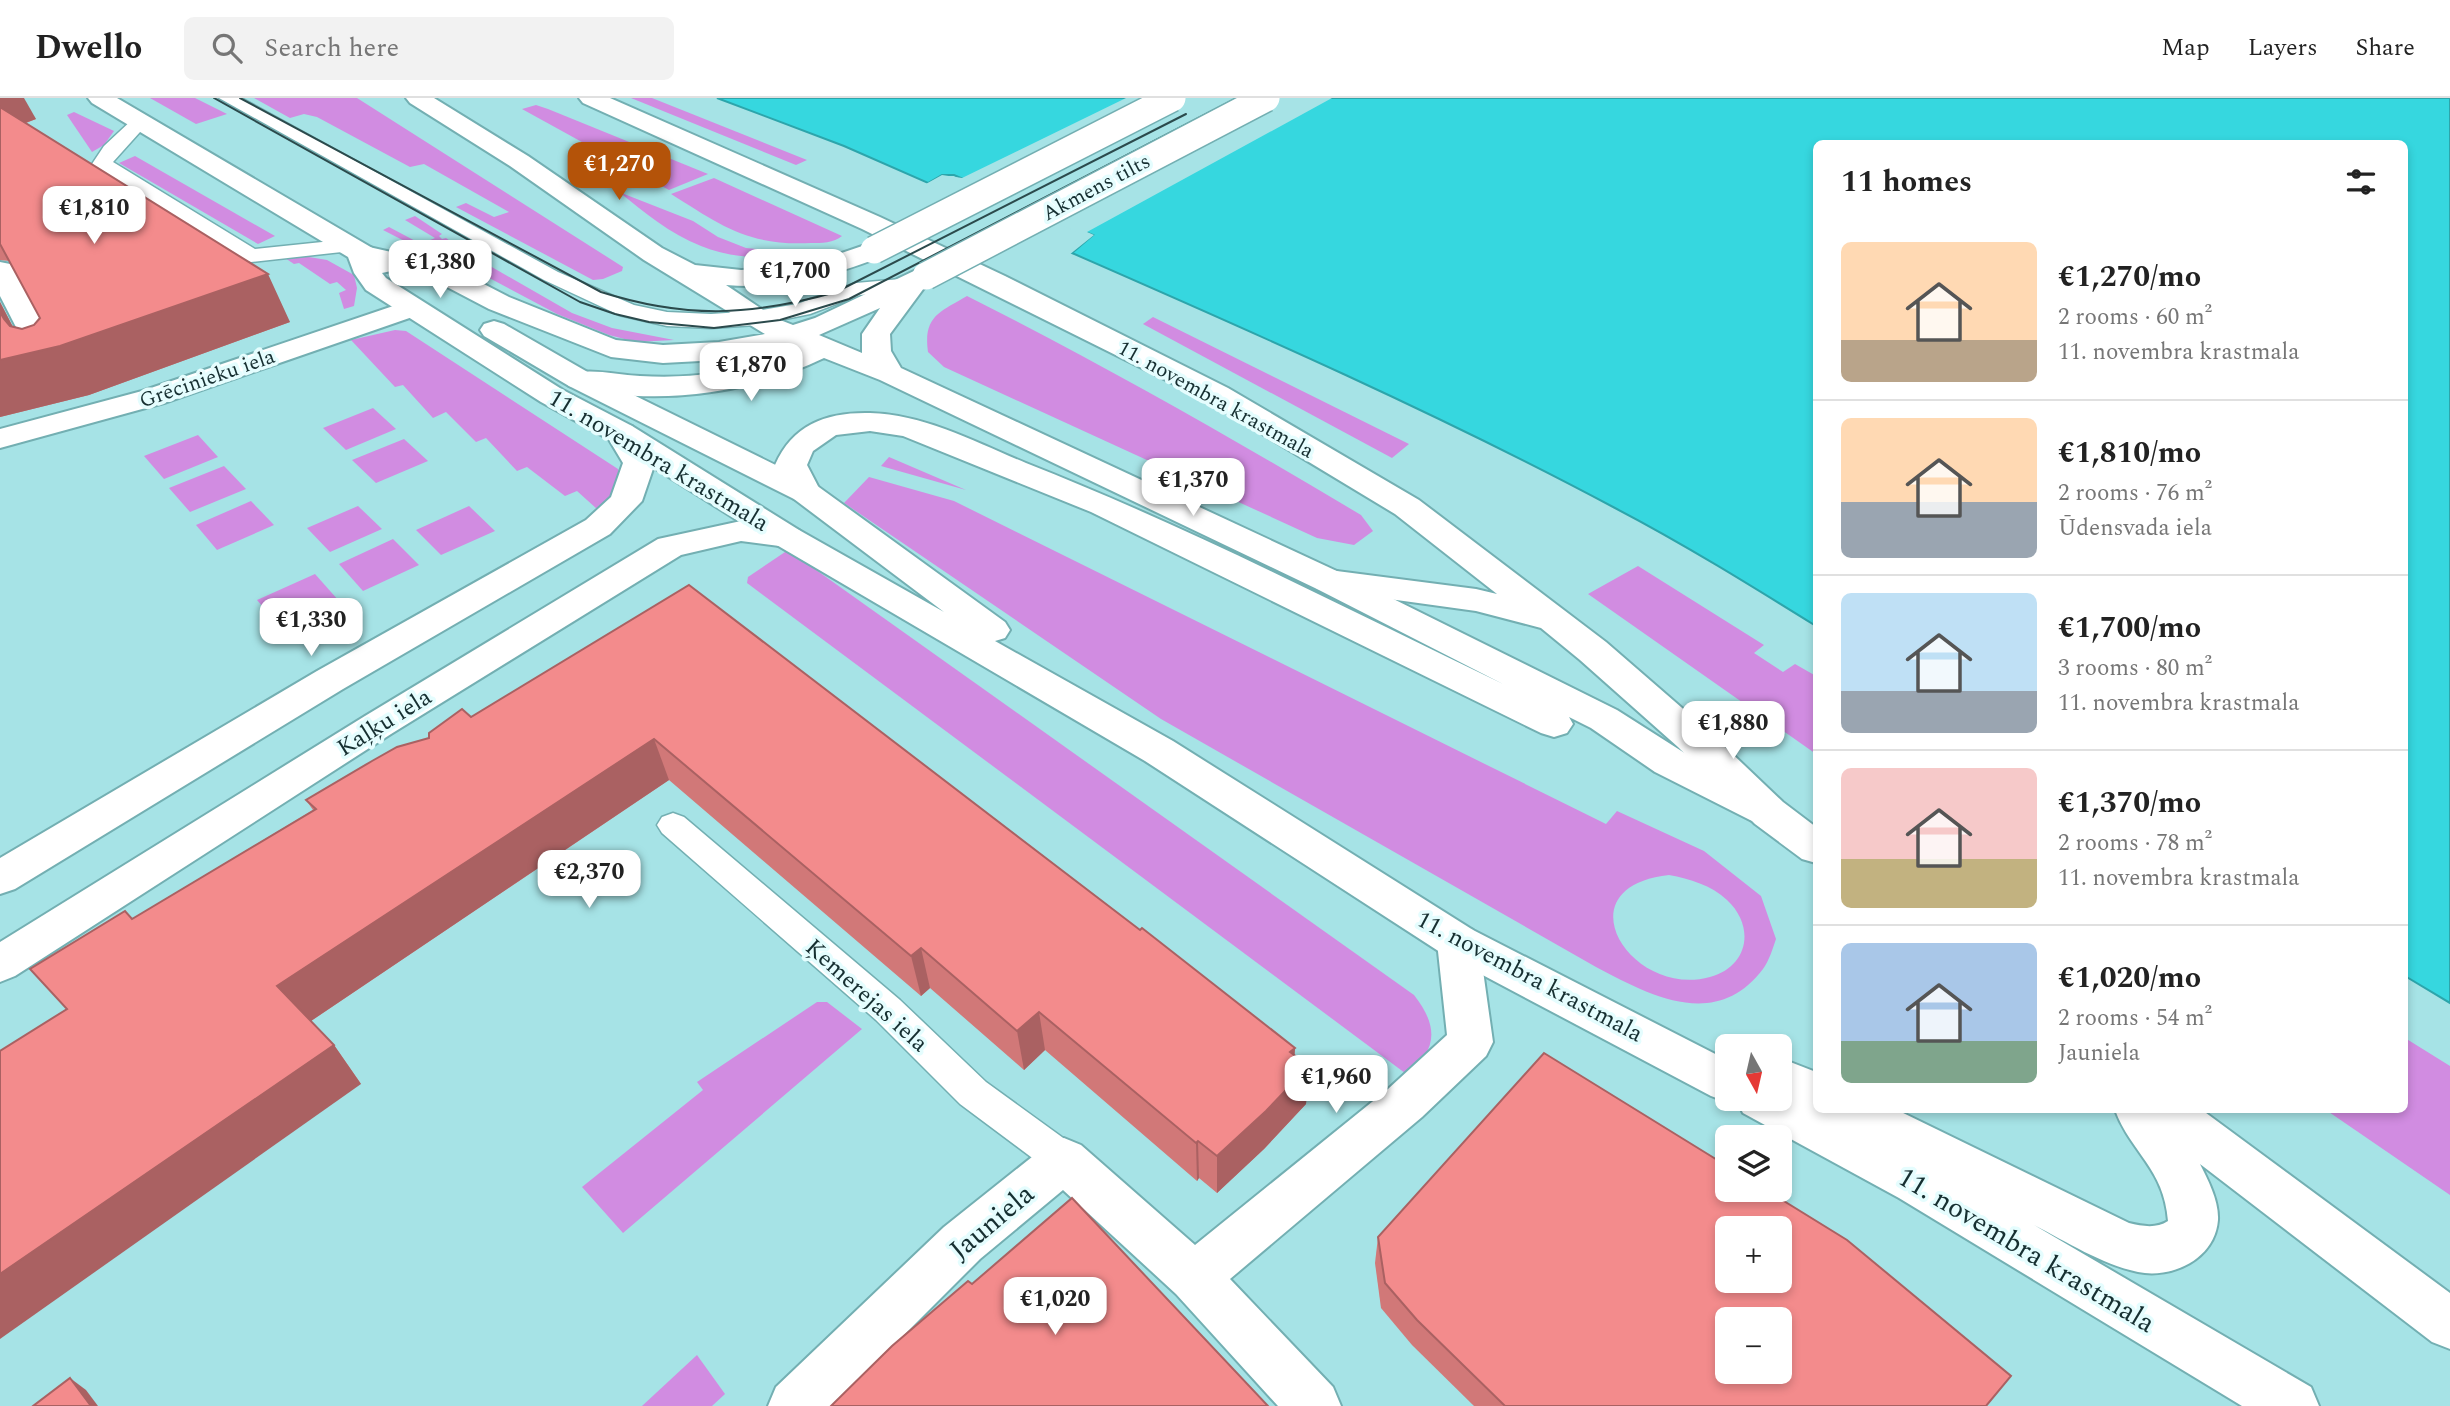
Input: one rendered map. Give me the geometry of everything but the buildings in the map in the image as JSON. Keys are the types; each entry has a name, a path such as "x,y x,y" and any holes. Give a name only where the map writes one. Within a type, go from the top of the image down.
{"main road":[{"name":"11. novembra krastmala","path":"100,98 580,380 805,492 1159,751"},
{"name":"11. novembra krastmala","path":"418,98 519,161 653,254 685,271 756,318 890,374 1329,581 1604,719 1669,762 1769,813"},
{"name":"11. novembra krastmala","path":"591,98 871,223 1217,394 1408,508 1556,621 1691,737 1769,813 1813,846"},
{"name":"Akmens tilts","path":"874,250 1172,98"},
{"name":"Akmens tilts","path":"912,289 1266,98"},
{"name":"11. novembra krastmala","path":"356,249 376,284 552,396 621,433 787,537 1159,751 1458,942 1715,1076"},
{"name":"11. novembra krastmala","path":"356,249 435,270 509,307 611,348 663,354 719,351 775,341 912,289"},
{"name":"11. novembra krastmala","path":"685,271 730,279 780,278 831,268 874,250"},
{"path":"0,270 51,366"},
{"path":"580,380 653,388 710,386 749,377 803,358 912,289"},
{"path":"890,374 876,351 876,334 912,289"},
{"name":"Grēcinieku iela","path":"0,439 59,411 153,397 411,308"},
{"path":"805,492 791,465 799,447 817,432 848,423 886,421 914,429 1103,505 1561,727 1669,762"},
{"path":"0,878 330,680 598,527 626,501 639,463 621,433"},
{"name":"Kaļķu iela","path":"0,964 378,725 670,547 740,531 787,537"},
{"path":"1329,581 1476,600 1556,621"},
{"path":"1194,1276 1405,1102 1470,1042 1458,942"},
{"path":"1630,1031 1715,1053"},
{"path":"1792,1083 1813,1092"},
{"name":"11. novembra krastmala","path":"1782,1111 1916,1182 2292,1406"},
{"path":"1858,1113 2119,1243 2149,1251 2161,1251 2181,1244 2191,1230 2195,1212 2187,1189 2159,1134 2141,1113"},
{"path":"2170,1113 2450,1324"},
{"path":"1064,1160 1194,1276 1314,1406"},
{"name":"Jauniela","path":"795,1406 962,1243 1064,1160"}],"lane":[{"path":"228,98 551,276 627,310 667,319 710,321 756,318 802,309 856,289 881,285 912,289"},
{"path":"140,122 111,150 102,164 251,256 356,249"},
{"name":"Ķemerejas iela","path":"673,825 888,1010 973,1093 1064,1160"}],"shaded area":[{"path":"150,98 195,98 227,114 196,124"},
{"path":"254,98 357,98 623,267 622,271 593,280 456,207 466,203 494,217 509,212 424,164 410,167 317,117 304,114 290,118"},
{"path":"631,98 652,98 807,160 796,165"},
{"path":"536,105 708,174 669,190 522,109"},
{"path":"74,112 114,131 104,145 92,152 67,115"},
{"path":"135,156 275,236 258,244 119,163"},
{"path":"714,178 842,236 815,243 789,243 752,237 736,232 671,194"},
{"path":"619,192 693,221 718,237 746,248 787,252 818,251 826,255 763,258 716,251 668,229"},
{"path":"415,216 442,234 439,236 442,239 446,238 572,313 612,328 674,340 636,342 609,335 557,314 478,272 424,251 383,230 389,227 421,244 435,238 405,220"},
{"path":"303,256 327,260 354,275 357,288 354,306 344,309 339,293 346,290 337,282 330,284 299,263 294,264 285,258"},
{"path":"967,296 1117,375 1264,458 1361,515 1373,531 1354,545 1317,538 944,367 928,352 928,330 941,311"},
{"path":"1153,317 1409,444 1392,458 1143,324"},
{"path":"395,330 406,331 618,469 622,481 614,495 597,509 577,491 565,496 527,467 517,471 486,438 476,442 446,412 433,418 403,385 395,387 351,340"},
{"path":"373,408 396,429 346,450 323,428"},
{"path":"198,435 218,457 164,479 144,456"},
{"path":"404,439 428,461 376,483 352,460"},
{"path":"889,457 966,490 881,466"},
{"path":"224,466 246,489 190,512 169,488"},
{"path":"869,477 954,501 1606,824 1617,811 1704,851 1761,896 1776,939 1767,962 1745,988 1725,999 1704,1003 1661,997 1617,978 1161,719 844,503","holes":["1669,875 1700,883 1714,890 1736,911 1742,922 1744,945 1733,965 1723,972 1710,977 1681,979 1655,972 1634,958 1619,939 1613,918 1618,899 1636,884"]},
{"path":"251,501 274,525 217,550 196,525"},
{"path":"358,506 382,529 330,552 307,528"},
{"path":"469,506 495,531 441,555 416,530"},
{"path":"393,539 419,565 363,591 339,564"},
{"path":"788,550 1414,995 1431,1027 1429,1047 1424,1056 1405,1073 747,583 748,577"},
{"path":"1638,566 1764,645 1754,653 1783,672 1795,664 1813,674 1813,752 1588,594"},
{"path":"315,574 339,601 281,628 257,600"},
{"path":"817,1002 827,1002 862,1029 623,1233 582,1187 703,1090 697,1082"},
{"path":"2408,1040 2450,1066 2450,1195 2330,1113 2408,1113"},
{"path":"697,1355 725,1394 712,1406 642,1406"}],"water":[{"path":"717,98 2450,98 2450,1003 2408,978 2408,140 1813,140 1813,624 1666,536 1549,473 1346,375 1072,253 1093,235 954,175 942,175 928,183 844,146"}],"pier":[{"path":"1126,98 1332,98 1087,232 1094,235 1069,255 1069,251 1087,236 953,179 942,179 929,186 924,185 942,175 962,178"}],"tram line":[{"path":"214,98 580,302 649,322 714,328 780,320 849,299 1237,98"},
{"path":"240,98 601,292 662,307 719,311 775,306 836,292 1186,114"}]}
